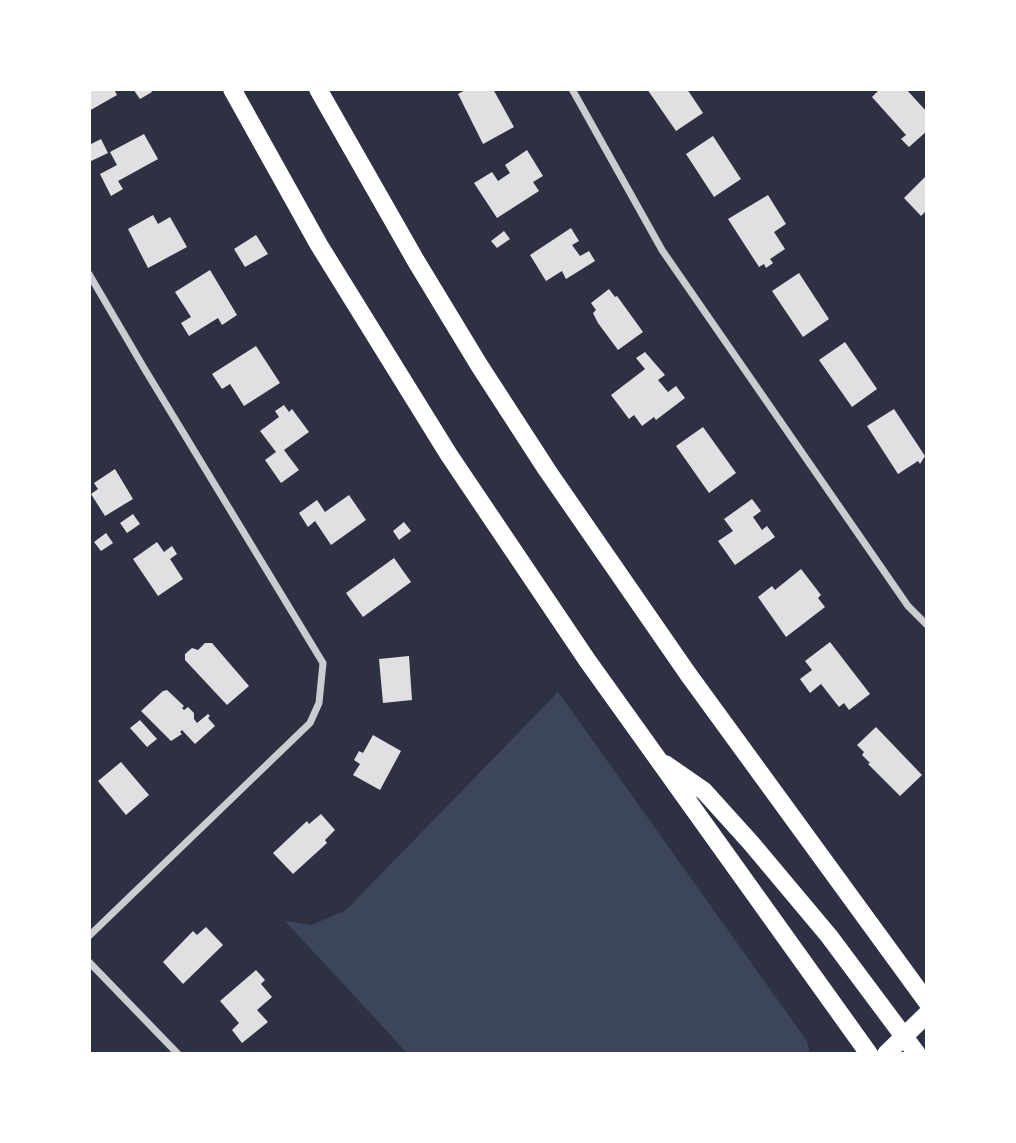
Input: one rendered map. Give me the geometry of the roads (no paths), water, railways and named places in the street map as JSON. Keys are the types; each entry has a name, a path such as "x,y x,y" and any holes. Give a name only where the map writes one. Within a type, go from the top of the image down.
{"main road":[{"path":"232,89 319,246 449,455 654,756 869,1054"},
{"path":"318,89 430,284 547,470 688,674 927,1002"},
{"path":"654,756 704,791 751,843 829,936 918,1054"},
{"path":"886,1054 927,1014"}],"street":[{"path":"572,89 662,250 908,606 927,625"},
{"path":"89,274 323,663 319,703 310,723 89,936"},
{"path":"89,962 178,1054"}]}
